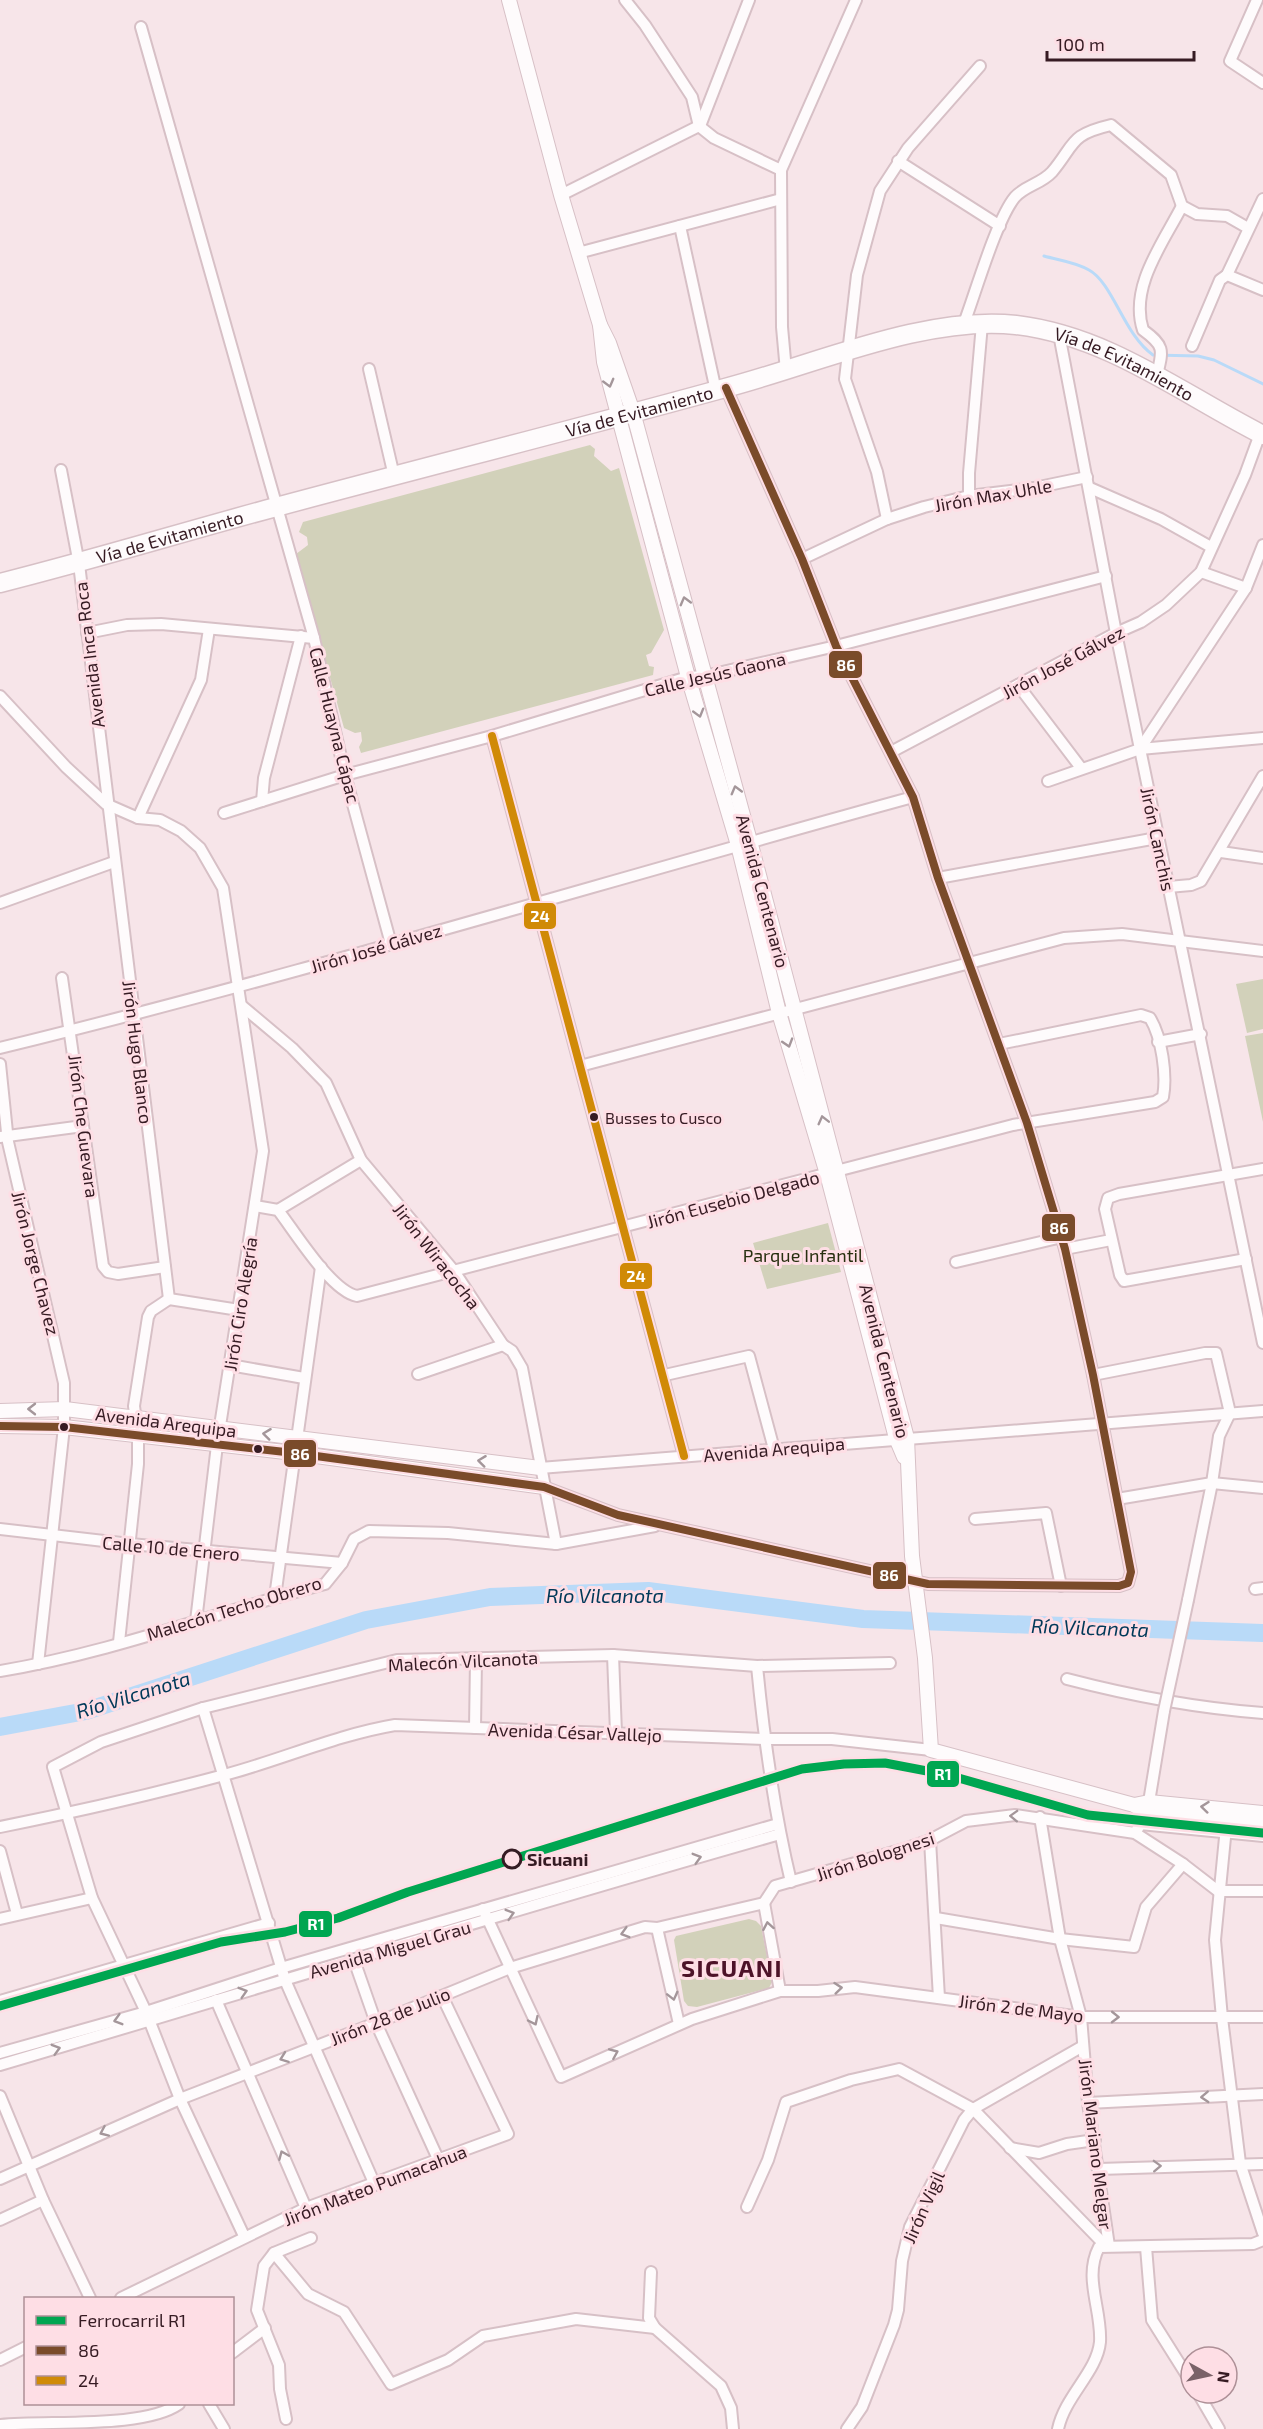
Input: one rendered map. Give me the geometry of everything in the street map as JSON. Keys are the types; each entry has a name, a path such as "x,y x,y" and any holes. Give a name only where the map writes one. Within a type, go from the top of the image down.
{"highway":[{"name":"Vía de Evitamiento","path":"0,583 79,564 277,507 721,389 848,351 934,329 973,325 1014,325 1059,334 1122,357 1159,363 1261,434"}],"street":[{"path":"509,0 561,195 600,325 603,356 626,414 688,677 744,843 779,1013 832,1172 901,1438 906,1462 914,1581 925,1658 931,1750 1134,1805 1183,1864 1218,1891 1263,1891"},
{"path":"625,0 645,25 692,97 699,126 714,138 781,170"},
{"path":"561,195 699,126 749,0"},
{"path":"786,371 782,327 781,170 856,0"},
{"path":"1257,0 1230,61 1263,83"},
{"name":"Calle Huayna Cápac","path":"141,27 314,638 345,775 391,944"},
{"path":"887,519 877,472 846,387 857,275 866,235 880,191 898,161 980,66"},
{"path":"969,496 973,325 1000,226 1014,199 1026,187 1037,184 1052,172 1074,140 1111,125 1171,175 1182,206 1197,214 1227,216 1248,228"},
{"path":"898,161 1000,226"},
{"path":"578,253 781,198"},
{"path":"1192,346 1220,280 1227,275 1263,199"},
{"path":"1159,363 1158,340 1143,330 1138,304 1143,283 1182,206"},
{"path":"544,1487 618,1515 928,1584 1119,1586 1128,1583 1131,1572 1093,1375 1065,1249 1027,1123 938,878 914,797 836,646 802,559 721,389 680,226"},
{"path":"1227,275 1263,290"},
{"name":"Jirón Canchis","path":"1059,334 1157,838 1201,1034 1246,1259 1258,1288 1263,1343"},
{"path":"369,369 394,476"},
{"name":"Avenida Centenario","path":"626,414 705,676 744,843 793,1008 832,1172"},
{"name":"Jirón José Gálvez","path":"891,752 1141,622 1166,605 1201,572 1261,434"},
{"name":"Avenida Inca Roca","path":"61,470 79,564 106,804"},
{"name":"Jirón Max Uhle","path":"802,559 887,519 969,496 1034,488 1087,477"},
{"path":"1090,488 1161,519 1211,547"},
{"path":"1140,749 1246,588 1263,545"},
{"path":"1201,572 1246,588"},
{"name":"Calle Jesús Gaona","path":"224,813 345,775 492,736 688,677 705,676 836,646 1106,576"},
{"path":"87,633 127,625 161,624 314,638"},
{"path":"138,818 201,680 209,628"},
{"path":"262,801 264,778 301,636"},
{"path":"1018,686 1081,768"},
{"path":"0,696 66,767 106,804 138,818 160,820 181,831 200,848 223,888 237,988"},
{"path":"492,736 534,903 665,1375 684,1456"},
{"path":"1048,781 1140,749 1263,738"},
{"path":"1168,887 1191,885 1202,880 1262,781"},
{"name":"Jirón José Gálvez","path":"0,1048 237,988 744,843 914,797"},
{"name":"Jirón Hugo Blanco","path":"106,804 169,1299"},
{"path":"938,878 1157,838"},
{"path":"1221,852 1263,858"},
{"path":"0,903 114,862"},
{"path":"580,1066 1064,938 1122,934 1263,951"},
{"name":"Jirón Che Guevara","path":"62,978 72,1030 100,1257 108,1272 118,1274 165,1267"},
{"name":"Jirón Ciro Alegría","path":"196,1621 217,1445 263,1151 242,1006 237,988"},
{"name":"Jirón Wiracocha","path":"242,1006 292,1048 326,1083 361,1160 454,1271 503,1346 512,1351 522,1368 556,1544"},
{"path":"999,1044 1141,1015 1150,1018 1158,1042 1201,1034"},
{"name":"Jirón Eusebio Delgado","path":"278,1210 321,1267 348,1294 357,1296 1027,1123 1155,1102 1163,1097 1165,1087 1158,1042"},
{"name":"Jirón Jorge Chavez","path":"0,1064 4,1137 61,1364 65,1409 38,1664"},
{"path":"4,1137 83,1126"},
{"path":"255,1206 278,1210 361,1160"},
{"path":"1246,1259 1124,1281 1120,1275 1105,1209 1108,1198 1119,1194 1263,1169"},
{"path":"956,1262 1062,1237"},
{"path":"1065,1249 1112,1240"},
{"path":"275,1597 321,1267"},
{"path":"119,1642 130,1544 138,1436 134,1406 150,1311 169,1299 239,1310"},
{"path":"418,1374 503,1346"},
{"path":"1093,1375 1216,1353 1230,1413 1219,1436 1212,1484 1143,1818"},
{"path":"665,1375 749,1356 774,1449"},
{"path":"230,1365 304,1378"},
{"name":"Avenida Arequipa","path":"0,1411 65,1409 540,1468 1263,1411"},
{"name":"Avenida Arequipa","path":"0,1426 64,1427 294,1453 544,1487"},
{"path":"1116,1499 1212,1484 1263,1488"},
{"path":"975,1519 1046,1513 1061,1586"},
{"name":"Malecón Techo Obrero","path":"0,1671 38,1664 326,1584 342,1563 354,1539 369,1531 448,1533 556,1544 662,1525"},
{"name":"Calle 10 de Enero","path":"0,1529 130,1544 342,1563"},
{"path":"613,1655 616,1733"},
{"name":"Malecón Vilcanota","path":"66,1814 53,1767 101,1742 203,1708 397,1660 613,1655 757,1666 890,1663"},
{"path":"475,1728 476,1659"},
{"path":"757,1666 764,1739 779,1829 791,1882"},
{"path":"1067,1679 1129,1696 1226,1711 1263,1713"},
{"path":"203,1708 285,1980 312,2047 375,2185"},
{"name":"Avenida César Vallejo","path":"0,1827 66,1814 225,1775 364,1730 395,1725 764,1739 832,1739 931,1750"},
{"path":"1226,1821 1263,1813"},
{"path":"66,1814 92,1898 125,1965 180,2099 244,2236"},
{"name":"Jirón Bolognesi","path":"764,1903 775,1886 930,1840 966,1821 997,1815 1143,1818"},
{"name":"Jirón Mariano Melgar","path":"1040,1817 1060,1939 1081,2017 1088,2103 1109,2246 1099,2247 1093,2259 1091,2273 1100,2342 1095,2359 1062,2412 1058,2429"},
{"path":"1143,1818 1226,1821 1263,1826"},
{"path":"1226,1821 1263,1836"},
{"path":"1226,1821 1215,1940 1222,2018 1240,2163 1263,2233"},
{"name":"Avenida Miguel Grau","path":"0,2065 148,2017 281,1968 779,1829"},
{"name":"Avenida Miguel Grau","path":"0,2053 216,2000 487,1921 779,1829"},
{"path":"930,1840 939,1998"},
{"path":"0,1851 17,1914"},
{"path":"936,1918 1060,1939 1134,1947 1146,1906 1183,1864"},
{"path":"0,1919 92,1898"},
{"path":"764,1903 780,1991"},
{"name":"Jirón 28 de Julio","path":"0,2179 180,2099 510,1968 645,1928 657,1928 764,1903"},
{"path":"483,1910 510,1968"},
{"path":"0,2001 269,1923"},
{"path":"657,1928 679,2024"},
{"path":"354,1960 376,2023 439,2161"},
{"name":"Jirón 2 de Mayo","path":"510,1968 561,2077 679,2024 780,1991 818,1991 855,1986 1081,2017 1263,2017"},
{"name":"Jirón Mateo Pumacahua","path":"123,2297 244,2236 306,2208 375,2185 508,2134 442,1996"},
{"path":"216,2000 306,2208"},
{"name":"Jirón Vigil","path":"847,2429 862,2407 894,2325 898,2310 902,2261 910,2227 964,2120 973,2109 1083,2046"},
{"path":"747,2207 768,2160 786,2102 851,2080 899,2069 973,2109 1109,2246 1253,2244 1263,2240"},
{"path":"1088,2103 1263,2094"},
{"path":"0,2096 43,2200 90,2297"},
{"path":"1010,2148 1039,2153 1066,2144 1095,2140"},
{"path":"1099,2169 1263,2164"},
{"path":"0,2220 43,2200"},
{"path":"286,2419 280,2389 279,2365 257,2310 264,2266 274,2253 311,2238"},
{"path":"1146,2247 1152,2320 1179,2363"},
{"path":"274,2253 308,2294 344,2312 390,2384 448,2360 483,2336 576,2319 655,2328"},
{"path":"651,2272 649,2318 655,2328 721,2386 731,2408 733,2429"},
{"path":"234,2351 265,2328"},
{"path":"1,2357 24,2348"},
{"path":"0,2425 27,2422 98,2425 148,2420 170,2412 177,2405"},
{"path":"210,2405 224,2429"},
{"path":"1205,2405 1219,2429"}],"green space":[{"path":"590,445 595,449 594,456 611,471 619,468 664,630 651,653 646,655 649,666 654,667 653,675 361,753 359,747 362,741 361,732 355,733 344,728 296,554 308,545 307,537 299,532 303,522"},
{"path":"1263,979 1263,1029 1247,1033 1236,984"},
{"path":"1263,1033 1263,1122 1245,1036"},
{"name":"Parque Infantil","path":"828,1223 841,1272 767,1289 753,1243"},
{"path":"749,1919 761,1926 772,1982 769,1988 697,2007 688,2006 684,2001 674,1940 676,1936"}],"waterway":[{"path":"1044,256 1078,265 1097,277 1105,286 1134,335 1153,355 1198,356 1214,360 1263,384"},
{"name":"Río Vilcanota","path":"0,1727 86,1711 366,1620 490,1597 648,1591 863,1619 1263,1633"}],"rail line":[{"name":"R1","path":"0,2006 221,1942 285,1932 338,1918 408,1892 802,1769 844,1764 885,1763 948,1775 1088,1815 1263,1833"}],"transit line":[{"name":"86","path":"0,1426 64,1427 294,1453 544,1487 618,1515 928,1584 1119,1586 1128,1583 1131,1572 1093,1375 1065,1249 1027,1123 938,878 913,797 836,646 802,559 726,388"},
{"name":"24","path":"492,736 684,1456"}],"place":[{"name":"Busses to Cusco","path":"594,1117"},
{"name":"Sicuani","path":"512,1859"}],"district":[{"name":"SICUANI","path":"732,1967"}]}
